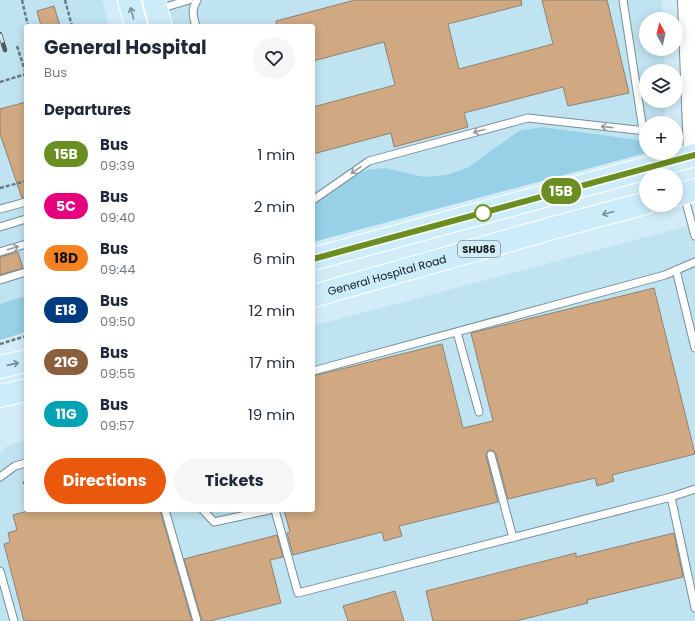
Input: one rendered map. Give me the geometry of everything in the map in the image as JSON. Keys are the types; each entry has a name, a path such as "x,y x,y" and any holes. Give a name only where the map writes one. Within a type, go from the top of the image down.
{"main road":[{"path":"129,0 135,24"},
{"path":"683,156 694,155 688,0"},
{"path":"315,258 660,160"},
{"name":"General Hospital Road","path":"315,295 639,205"},
{"path":"0,367 24,361"},
{"path":"0,396 24,390"}],"lane":[{"path":"157,12 189,0"},
{"path":"195,24 193,15 194,5 197,0"},
{"path":"623,0 642,116"},
{"path":"315,199 369,161 528,118 639,129"},
{"path":"685,193 695,236"},
{"path":"0,209 24,203"},
{"path":"0,227 24,221"},
{"path":"0,252 24,245"},
{"path":"315,370 665,275 695,262"},
{"path":"676,270 695,348"},
{"path":"0,280 24,273"},
{"path":"457,332 479,412"},
{"path":"490,455 513,538"},
{"path":"0,477 15,466 24,464"},
{"path":"276,512 298,592 513,538 695,490"},
{"path":"670,497 695,608"},
{"path":"166,512 197,621"},
{"path":"205,512 214,522 260,512"},
{"path":"0,571 14,621"}],"path":[{"path":"22,0 28,24"},
{"path":"65,0 71,24"},
{"path":"17,46 24,68"},
{"path":"0,82 24,75"},
{"path":"0,188 24,182"},
{"path":"0,344 24,337"}],"shaded area":[{"path":"0,0 102,0 108,24 24,24 24,333 0,340"},
{"path":"166,0 662,0 663,12 639,12 639,56 664,56 664,64 639,64 639,108 665,108 665,116 639,116 639,155 315,241 315,24 172,24"},
{"path":"542,127 639,140 639,155 315,241 315,203 346,180 366,170 385,168 424,177 446,175 467,168 519,131"},
{"path":"695,224 695,621 0,621 0,454 7,446 24,441 24,512 315,512 315,325"},
{"path":"24,297 24,333 0,340 0,304"}],"building":[{"path":"355,0 521,0 522,5 448,24 459,69 553,44 542,0 607,0 629,93 568,106 563,87 464,113 468,127 394,147 391,133 315,153 315,106 395,85 384,42 315,60 315,24 277,24 276,21"},
{"path":"54,6 59,24 40,24 37,11"},
{"path":"24,103 24,198 22,198 0,134 0,109"},
{"path":"18,252 23,268 0,275 0,257"},
{"path":"654,288 695,454 612,475 614,481 597,486 595,478 508,499 496,454 494,451 490,450 487,452 486,456 498,502 399,526 402,536 384,541 382,532 293,555 287,533 290,532 285,512 315,512 315,376 442,344 463,428 493,421 471,333"},
{"path":"24,512 161,512 192,621 24,621 4,544 10,542 8,533 17,530 13,515"},
{"path":"674,533 683,577 587,600 588,603 516,621 433,621 426,591 576,553 576,557"},
{"path":"277,535 283,557 270,560 281,603 210,621 202,621 184,559"},
{"path":"395,591 404,621 348,621 343,606"}],"railway":[{"path":"0,34 5,50"}],"bus line":[{"name":"15B","path":"315,258 695,155"}]}
